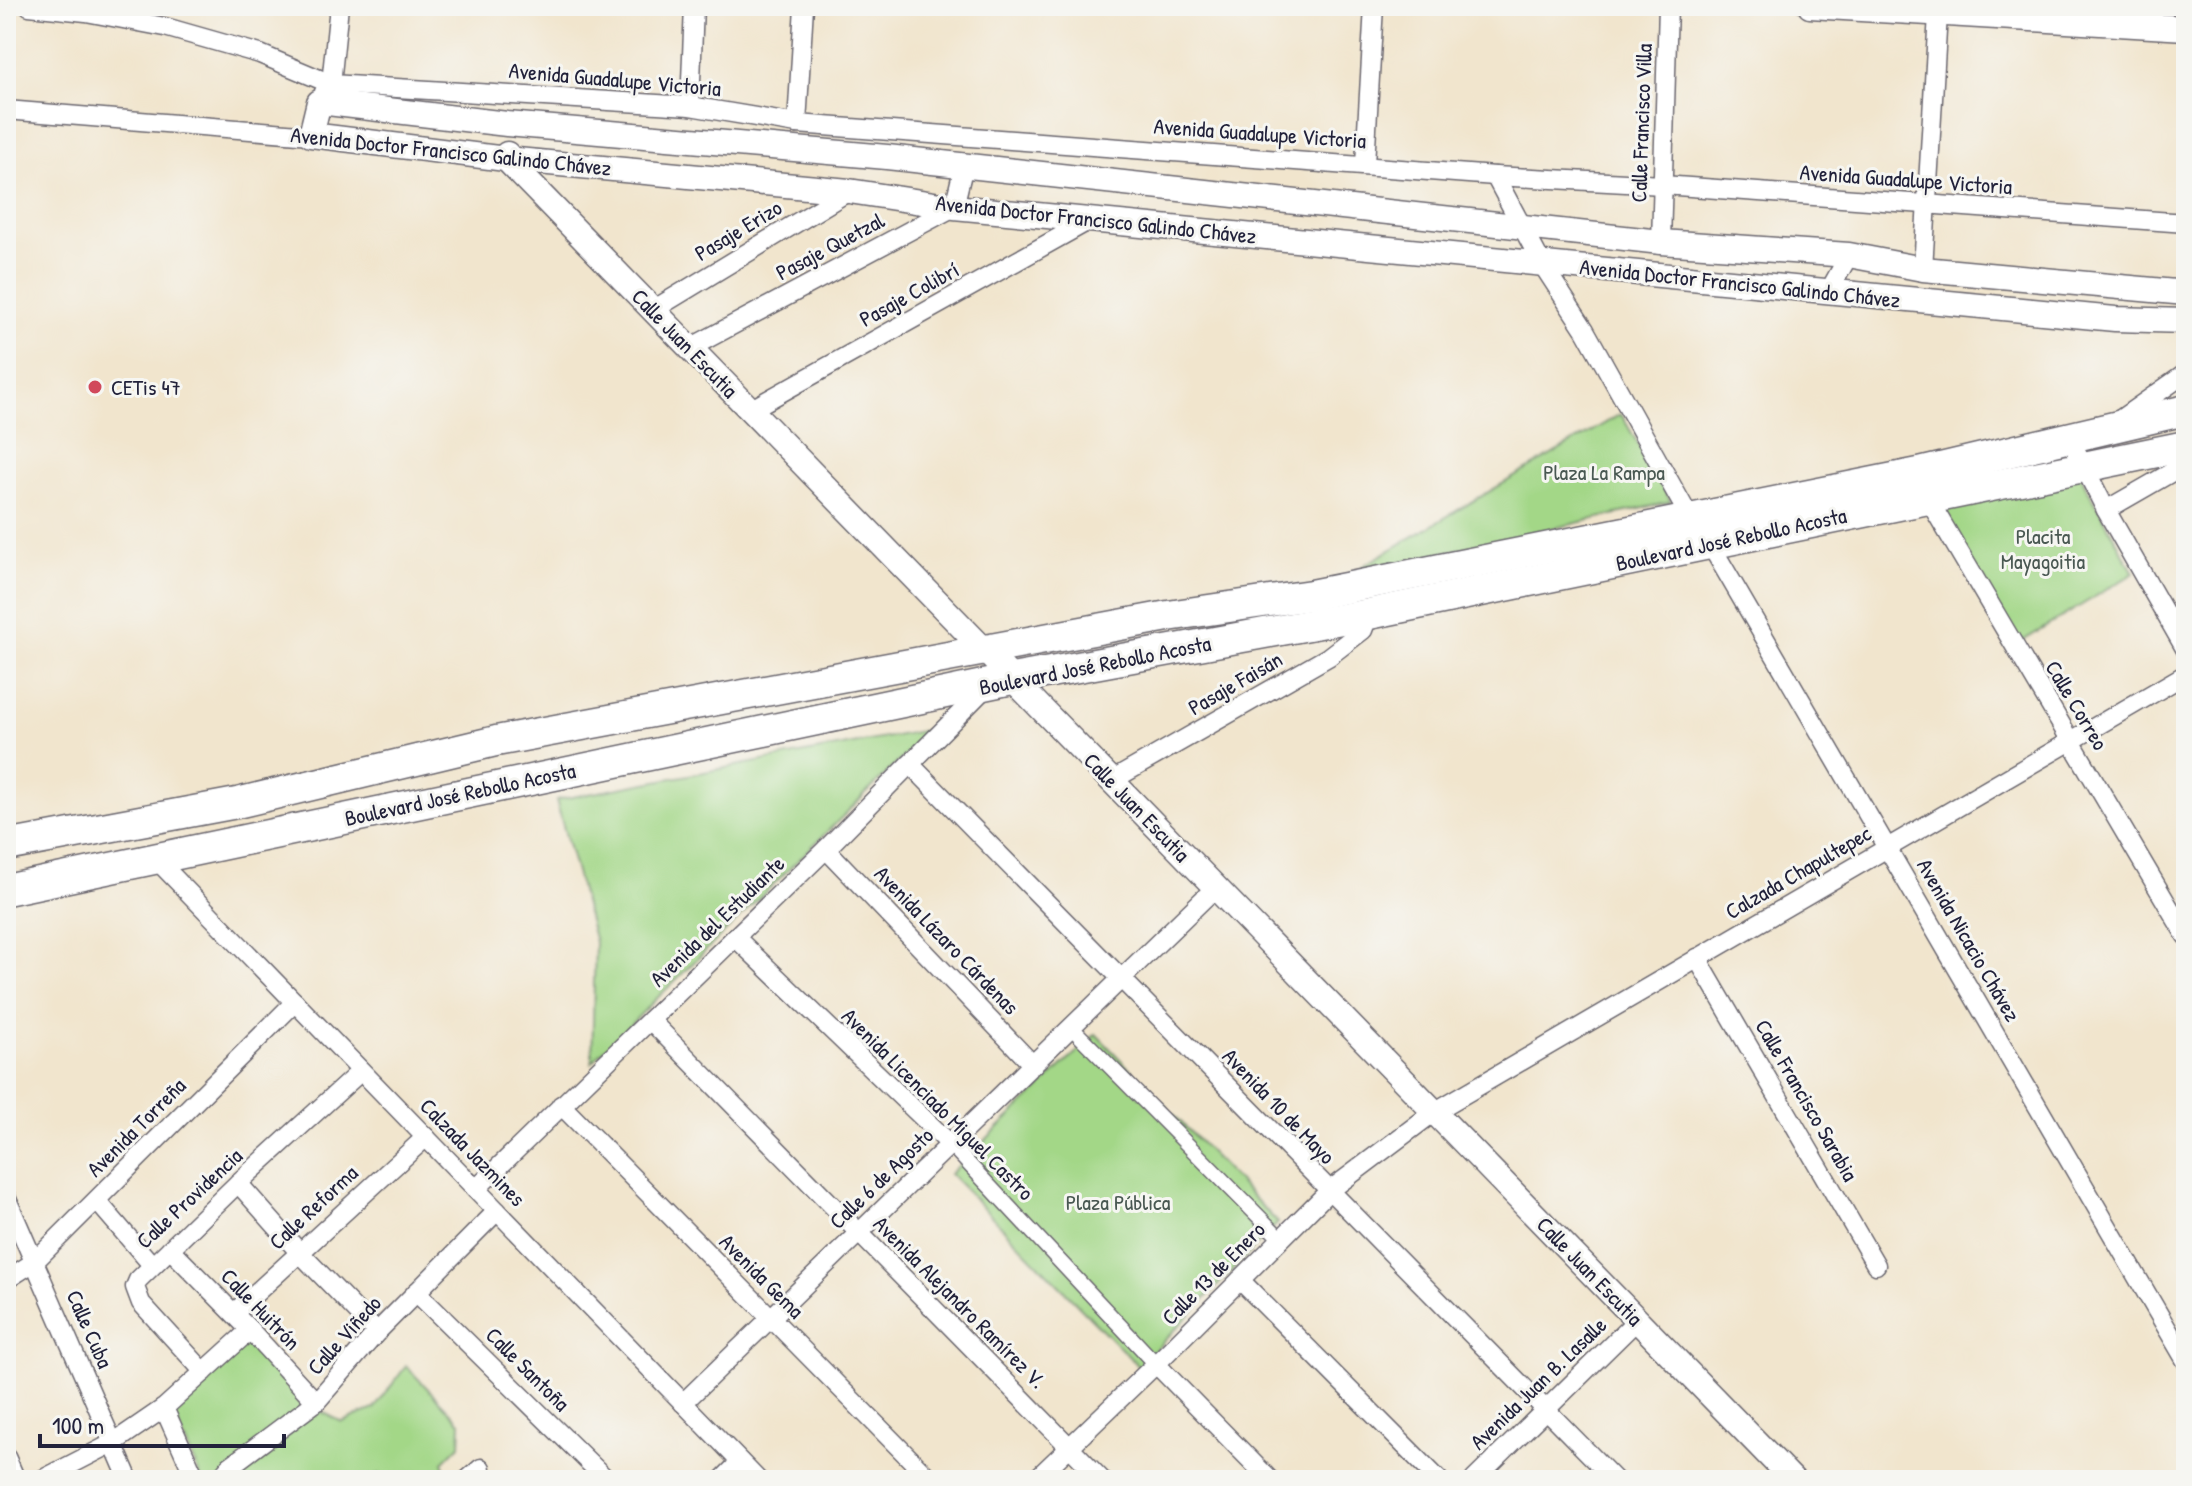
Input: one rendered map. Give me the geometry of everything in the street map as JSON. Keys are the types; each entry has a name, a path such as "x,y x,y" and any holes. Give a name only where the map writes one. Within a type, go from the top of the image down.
{"main road":[{"name":"Boulevard José Rebollo Acosta","path":"6,846 237,803 516,737 1168,616 1311,595 1831,490 2186,410"},
{"name":"Boulevard José Rebollo Acosta","path":"6,890 1000,682 1369,614 2186,446"},
{"path":"1710,544 1714,533 1725,523 1810,503 1831,490"},
{"path":"423,802 502,770 512,759 516,737"},
{"path":"155,858 155,851 162,840 222,821 237,803"}],"street":[{"name":"Avenida Guadalupe Victoria","path":"29,6 86,12 165,27 260,54 325,93 690,106 797,124 2186,223"},
{"path":"311,135 325,93 339,6"},
{"path":"690,106 694,6"},
{"path":"797,124 804,6"},
{"path":"1365,164 1374,6"},
{"name":"Calle Francisco Villa","path":"1661,242 1668,6"},
{"path":"1810,6 2186,28"},
{"path":"1923,269 1938,14"},
{"name":"Avenida Doctor Francisco Galindo Chávez","path":"325,93 507,124 964,165 1661,242 1849,255 1923,269 2186,293"},
{"name":"Avenida Doctor Francisco Galindo Chávez","path":"6,110 311,135 506,159 849,191 954,207 1542,264 2115,319 2186,321"},
{"path":"506,159 507,124"},
{"name":"Calle Juan Escutia","path":"506,159 985,651 1000,682 1111,781 1793,1480"},
{"path":"954,207 964,165"},
{"path":"1495,176 1542,264 1585,330 1690,518"},
{"name":"Pasaje Erizo","path":"653,310 849,191"},
{"name":"Pasaje Quetzal","path":"690,348 954,207"},
{"name":"Pasaje Colibrí","path":"750,410 1091,220"},
{"path":"1829,291 1849,255"},
{"path":"2111,426 2186,373"},
{"path":"2069,437 2106,510 2186,650"},
{"path":"2106,510 2186,464"},
{"name":"Calle Correo","path":"1928,499 2186,936"},
{"name":"Avenida Nicacio Chávez","path":"1710,544 2186,1361"},
{"name":"Pasaje Faisán","path":"1111,781 1328,657 1363,630 1369,614"},
{"name":"Calzada Chapultepec","path":"1434,1112 2186,674"},
{"name":"Avenida del Estudiante","path":"476,1189 910,764 1000,682"},
{"name":"Avenida 10 de Mayo","path":"910,764 1615,1480"},
{"name":"Avenida Lázaro Cárdenas","path":"826,849 1033,1065"},
{"name":"Calzada Jazmines","path":"155,858 758,1480"},
{"name":"Calle 6 de Agosto","path":"683,1403 1216,887"},
{"name":"Avenida Licenciado Miguel Castro","path":"735,937 950,1144 1156,1364 1270,1480"},
{"name":"Calle Francisco Sarabia","path":"1697,958 1876,1265"},
{"name":"Avenida Torreña","path":"6,1280 34,1262 295,1002"},
{"name":"Avenida Alejandro Ramírez V.","path":"650,1020 1102,1480"},
{"path":"1071,1027 1281,1239"},
{"name":"Calle Providencia","path":"204,1372 137,1296 135,1287 138,1280 361,1071"},
{"name":"Avenida Gema","path":"561,1105 931,1480"},
{"name":"Calle 13 de Enero","path":"1035,1480 1329,1191 1434,1112"},
{"name":"Calle Reforma","path":"234,1313 426,1137"},
{"path":"238,1183 300,1253 377,1332"},
{"name":"Calle Cuba","path":"6,1197 129,1480"},
{"path":"97,1201 152,1265"},
{"name":"Calle Viñedo","path":"218,1480 229,1467 316,1402 377,1332 497,1211"},
{"name":"Calle Huitrón","path":"170,1249 316,1402"},
{"path":"1240,1280 1439,1480"},
{"name":"Calle Santoña","path":"416,1292 607,1480"},
{"name":"Avenida Juan B. Lasalle","path":"1474,1480 1637,1320"},
{"path":"41,1480 113,1443 164,1408 250,1330"},
{"path":"164,1408 196,1480"},
{"path":"6,1457 16,1480"},
{"path":"722,1480 740,1462"}],"green space":[{"name":"Plaza La Rampa","path":"1621,414 1671,502 1351,573"},
{"name":"Placita Mayagoitia","path":"2078,471 2134,573 2016,645 1932,500"},
{"path":"932,729 592,1062 595,942 556,800"},
{"name":"Plaza Pública","path":"1096,1034 1278,1223 1139,1367 950,1174"},
{"path":"250,1338 318,1410 342,1422 374,1409 406,1366 461,1423 460,1445 443,1462 450,1480 383,1480 379,1474 368,1480 202,1480 171,1409"}],"place":[{"name":"CETis 47","path":"95,387"}]}
